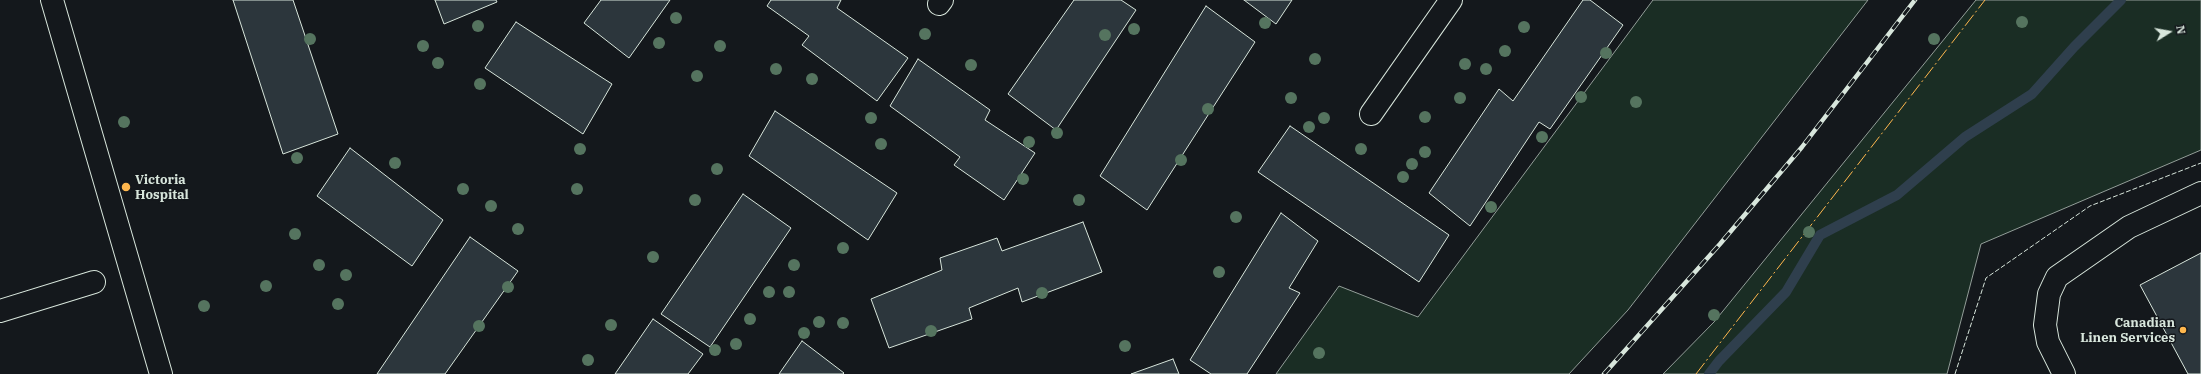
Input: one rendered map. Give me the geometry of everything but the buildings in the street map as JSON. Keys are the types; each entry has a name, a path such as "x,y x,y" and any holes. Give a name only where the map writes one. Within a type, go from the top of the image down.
{"lane":[{"path":"52,0 161,374"},
{"path":"1371,114 1451,0"},
{"path":"2064,374 2048,342 2045,325 2049,294 2057,277 2129,228 2201,193"},
{"path":"0,311 94,282"}],"green space":[{"path":"1653,0 1868,0 1628,310 1569,374 1276,374 1339,286 1418,317"},
{"path":"1976,0 2201,0 2201,150 1981,244 1947,374 1663,374 1714,322"}],"waterway":[{"path":"1709,374 1719,361 1786,292 1820,235 1897,195 1965,137 2032,94 2074,47 2121,0"}],"railway":[{"path":"1604,374 1720,244 1802,147 1915,0"}],"fence":[{"path":"1955,374 1986,278 2090,206 2201,163"}],"power":[{"path":"1696,374 1985,0"}],"place":[{"name":"Victoria Hospital","path":"126,187"},
{"name":"Canadian Linen Services","path":"2183,330"}]}
